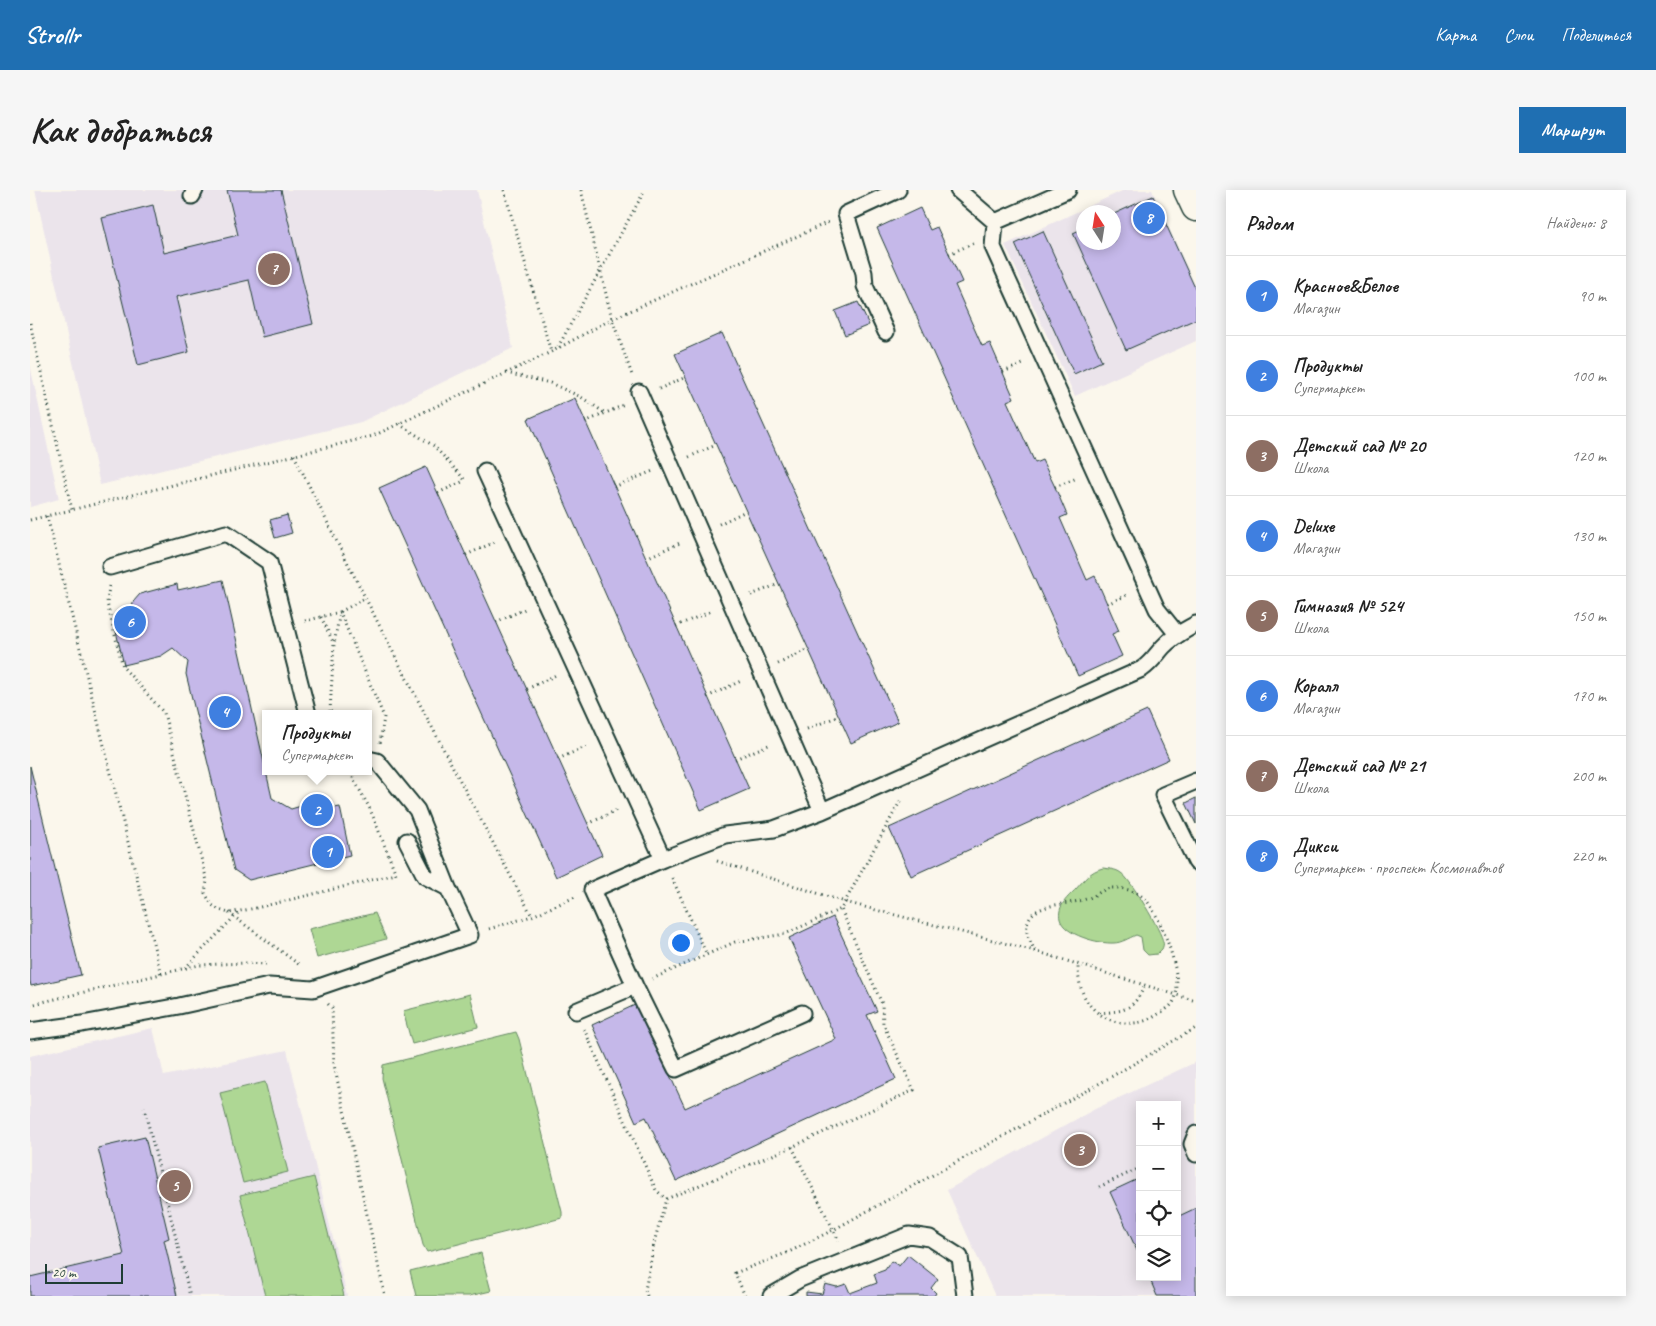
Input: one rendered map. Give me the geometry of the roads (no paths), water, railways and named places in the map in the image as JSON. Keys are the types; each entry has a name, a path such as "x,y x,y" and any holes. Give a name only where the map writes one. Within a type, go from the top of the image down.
{"street":[{"path":"1188,190 1196,207"}],"lane":[{"path":"886,332 865,286 864,273 846,214 898,190"},
{"path":"958,190 995,222"},
{"path":"995,222 1068,190"},
{"path":"995,222 993,247 1157,609 1178,634"},
{"path":"638,392 822,811"},
{"path":"485,471 663,859"},
{"path":"110,567 226,533 269,562 307,710"},
{"path":"802,1013 676,1069 635,986 592,890 683,850 724,835 774,829 822,811 918,767 1142,670 1178,634 1196,624"},
{"path":"30,1031 82,1024 179,1006 268,986 313,989 470,935 448,888 417,810 373,760"},
{"path":"1196,780 1163,796 1196,862"},
{"path":"407,841 425,876 448,888"},
{"path":"576,1011 635,986"},
{"path":"1196,1134 1192,1144 1196,1154"},
{"path":"771,1296 800,1279 909,1235 930,1238 960,1257 965,1296"}],"place":[{"name":"Дикси","path":"1149,218"},
{"name":"Детский сад № 21","path":"274,269"},
{"name":"Коралл","path":"130,622"},
{"name":"Deluxe","path":"225,712"},
{"name":"Продукты","path":"317,810"},
{"name":"Красное&Белое","path":"328,852"},
{"name":"Детский сад № 20","path":"1080,1150"},
{"name":"Гимназия № 524","path":"175,1186"}]}
